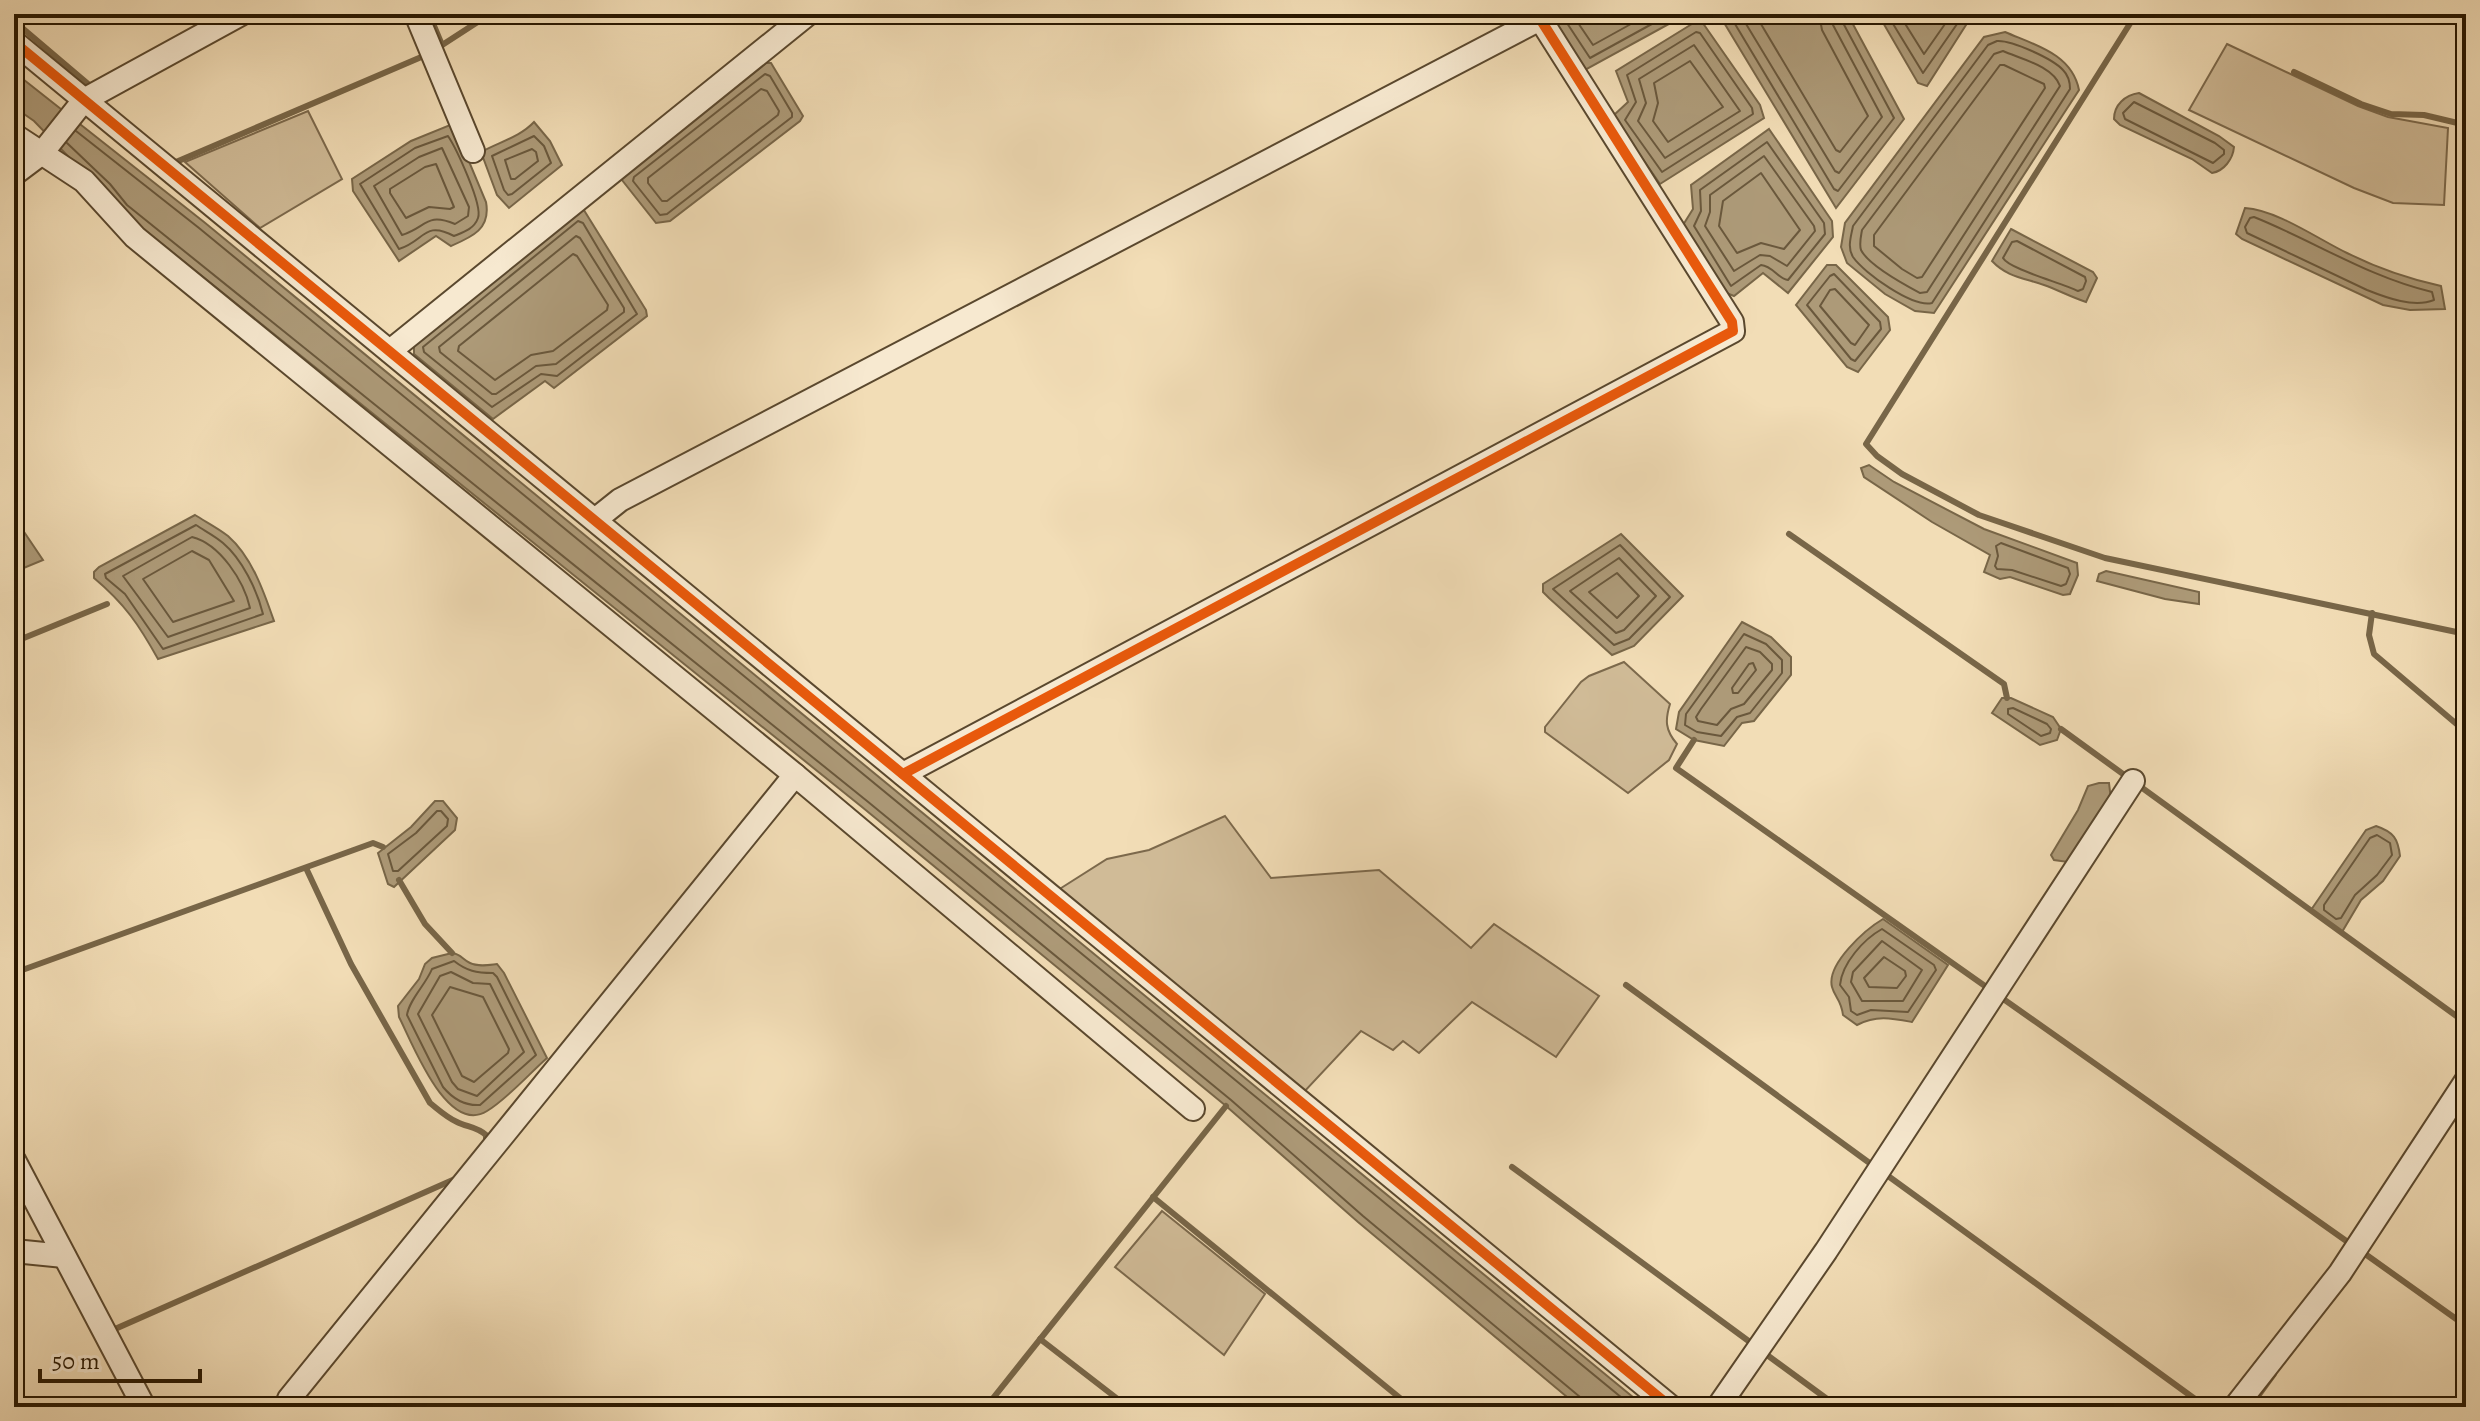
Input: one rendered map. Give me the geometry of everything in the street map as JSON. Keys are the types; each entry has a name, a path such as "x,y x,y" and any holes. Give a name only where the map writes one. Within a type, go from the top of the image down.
{"street":[{"path":"14,174 44,149 79,105 241,14"},
{"path":"416,14 473,151"},
{"path":"390,351 808,14"},
{"path":"595,520 620,500 1538,16 1732,322 1733,331 903,774"},
{"path":"14,42 79,105 390,351 1671,1407"},
{"path":"14,135 44,149 84,181 135,237 795,775 1193,1109"},
{"path":"286,1407 299,1387 795,775"},
{"path":"1718,1407 1826,1251 2133,781"},
{"path":"2235,1407 2340,1273 2466,1081"},
{"path":"14,1160 144,1407"},
{"path":"14,1251 64,1256"}],"shaded area":[{"path":"2227,44 2358,106 2388,117 2448,128 2444,205 2393,203 2354,188 2189,110"},
{"path":"308,111 342,179 260,228 185,162"},
{"path":"1624,662 1670,704 1667,725 1677,744 1669,760 1628,793 1545,732 1545,727 1581,682"},
{"path":"1225,816 1271,878 1379,870 1471,948 1494,924 1599,996 1556,1057 1472,1002 1419,1053 1403,1041 1393,1050 1361,1031 1304,1092 1058,890 1107,859 1149,850"},
{"path":"1162,1211 1265,1294 1224,1355 1115,1267"}],"water":[{"path":"1551,14 1687,14 1585,70"},
{"path":"1878,14 1973,14 1927,86 1918,83"},
{"path":"1848,15 1904,119 1836,208 1720,16"},
{"path":"1700,19 1760,105 1764,118 1660,184 1613,116 1628,102 1616,71"},
{"path":"2005,32 2060,59 2069,68 2079,90 1934,313 1915,311 1885,294 1847,263 1841,247 1845,223 1984,37"},
{"path":"766,63 771,63 803,116 800,121 670,221 656,223 622,180 623,175"},
{"path":"14,72 204,222 1645,1407 1579,1407 1358,1222 1226,1106 862,807 121,211 34,121 14,107"},
{"path":"2139,93 2234,147 2227,164 2212,173 2192,159 2120,125 2114,119 2118,105 2125,98"},
{"path":"534,122 550,141 562,165 509,208 497,195 481,152 516,135"},
{"path":"450,125 455,128 486,202 486,219 478,231 466,239 451,246 436,236 399,261 353,191 352,179 411,141"},
{"path":"1769,129 1832,221 1833,237 1788,293 1763,273 1734,296 1724,292 1683,225 1693,209 1691,185"},
{"path":"582,207 647,316 554,388 545,381 493,419 414,354 414,343"},
{"path":"2245,208 2284,219 2381,268 2441,286 2445,309 2410,310 2383,305 2242,239 2236,234"},
{"path":"2011,229 2093,272 2097,278 2086,302 2010,274 1992,261"},
{"path":"1827,265 1836,265 1888,317 1890,330 1858,372 1847,367 1796,305"},
{"path":"1869,465 1894,482 1984,529 2077,563 2078,575 2070,594 2063,595 2010,577 2000,579 1984,572 1990,555 1932,522 1864,477 1861,468"},
{"path":"195,515 228,536 244,554 274,621 158,659 130,616 94,578 94,572"},
{"path":"14,517 43,560 14,572"},
{"path":"1621,534 1683,596 1634,646 1612,655 1543,592 1543,584"},
{"path":"2106,571 2199,592 2199,604 2165,599 2097,581 2099,574"},
{"path":"1742,622 1771,637 1791,657 1791,675 1754,721 1742,723 1724,746 1694,740 1676,729 1679,712"},
{"path":"2002,698 2011,698 2053,717 2061,729 2057,740 2040,745 1992,713"},
{"path":"2109,783 2111,800 2068,862 2054,860 2051,855 2078,810 2088,786"},
{"path":"435,801 443,801 457,818 455,830 394,887 388,884 378,853 411,827"},
{"path":"2376,826 2394,837 2400,856 2383,881 2361,900 2342,932 2311,910 2366,830"},
{"path":"1883,919 1948,965 1912,1022 1877,1019 1857,1025 1843,1015 1832,987 1832,978 1849,948"},
{"path":"452,953 473,964 497,964 547,1058 495,1106 472,1115 458,1110 433,1083 399,1017 398,1006 419,979 425,964 432,958"}],"waterway":[{"path":"429,14 442,45"},
{"path":"436,49 490,14"},
{"path":"2136,14 1866,444 1902,474 1979,515 2105,558 2466,634"},
{"path":"14,21 94,89"},
{"path":"176,162 426,55"},
{"path":"2294,72 2361,104 2391,114 2424,115 2466,125"},
{"path":"1789,534 2004,684 2007,698"},
{"path":"14,642 107,604"},
{"path":"2372,613 2369,635 2374,654 2466,732"},
{"path":"2061,729 2466,1023"},
{"path":"1694,740 1676,768 2352,1245"},
{"path":"14,973 373,843 383,847"},
{"path":"306,868 351,964 430,1103 453,1120 483,1132 486,1143"},
{"path":"399,880 425,924 452,953"},
{"path":"1626,985 1875,1167"},
{"path":"986,1407 1226,1106"},
{"path":"1512,1167 1754,1345"},
{"path":"1884,1173 2206,1407"},
{"path":"115,1329 455,1179"},
{"path":"1153,1197 1411,1407"},
{"path":"2361,1251 2466,1326"},
{"path":"1040,1339 1128,1407"},
{"path":"1763,1352 1838,1407"},
{"path":"2250,1407 2274,1374"}],"cycle path":[{"path":"903,774 1733,331 1732,322 1537,14"},
{"path":"14,42 1671,1407"}]}
